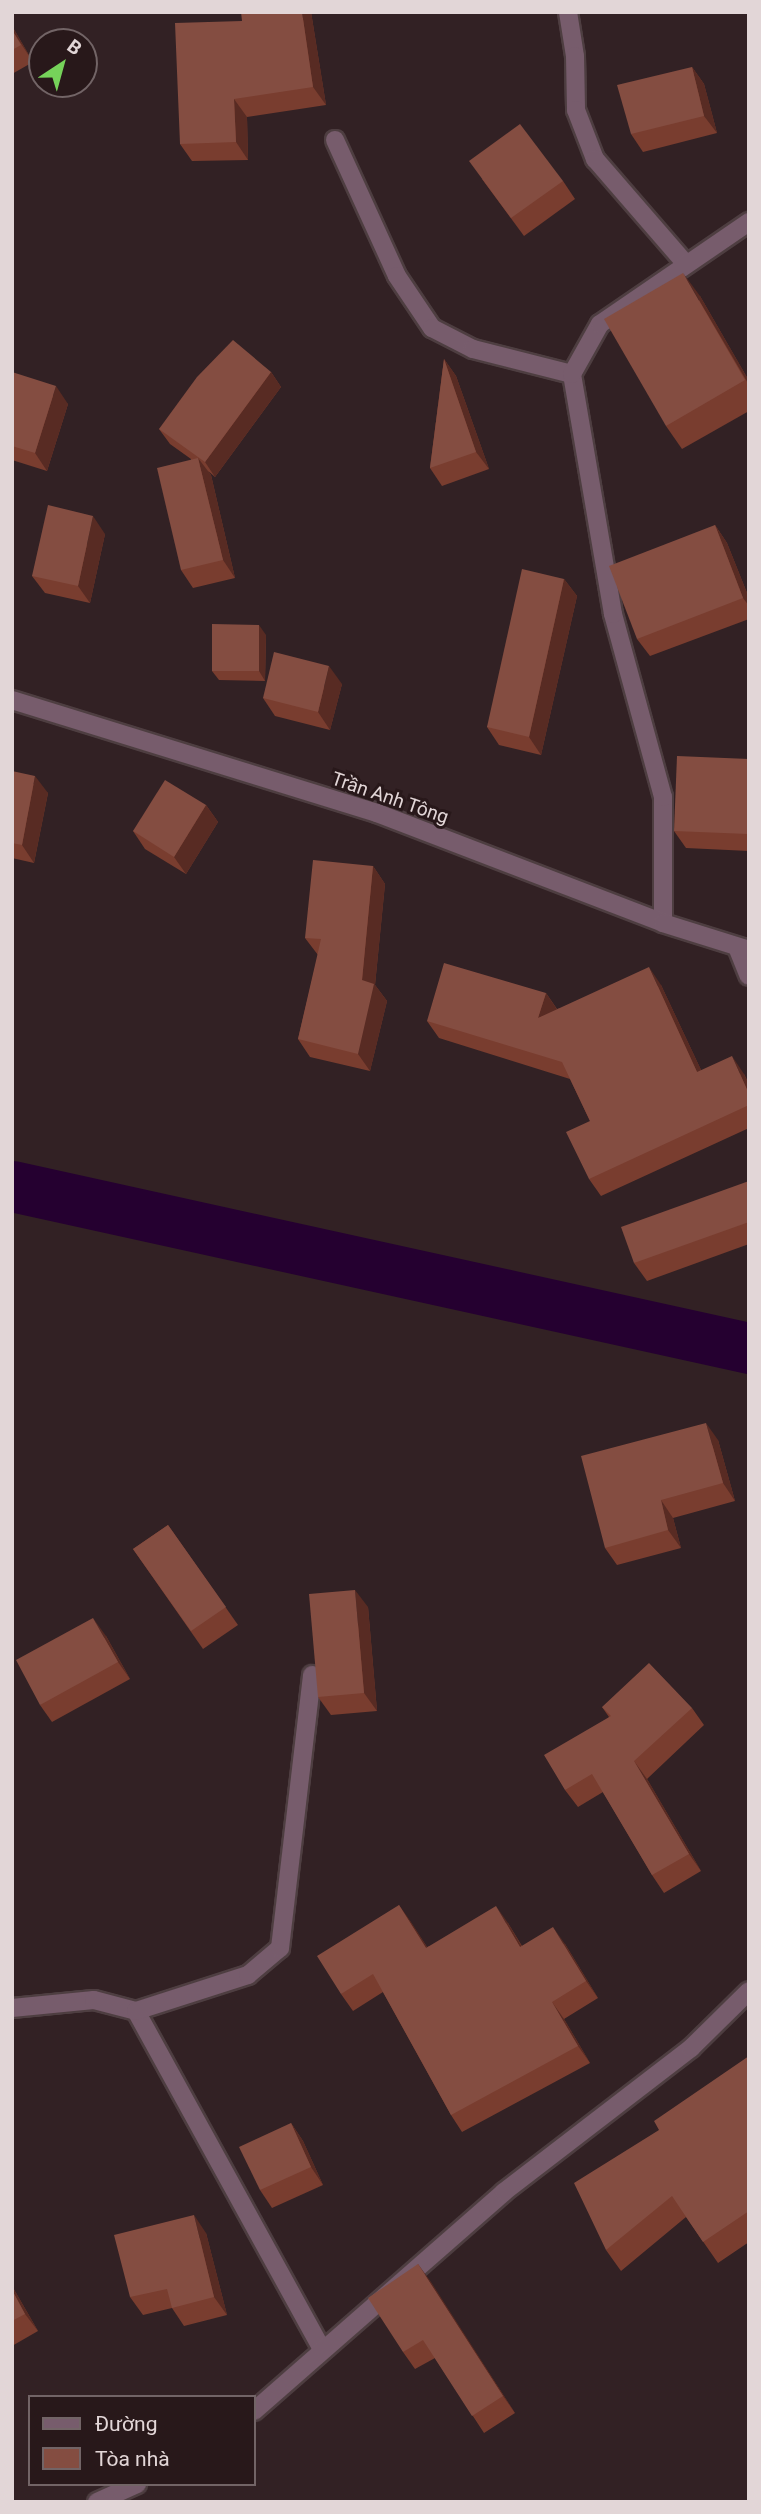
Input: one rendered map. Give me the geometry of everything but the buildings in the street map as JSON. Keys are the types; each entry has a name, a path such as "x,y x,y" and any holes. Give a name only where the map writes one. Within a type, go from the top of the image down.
{"street":[{"path":"568,12 575,56 576,110 595,159 685,263"},
{"path":"335,140 397,276 432,328 473,349 572,374"},
{"path":"663,923 663,797 613,614 572,374 600,324 685,263 749,222"},
{"name":"Trần Anh Tông","path":"12,700 377,813 663,923 743,948"},
{"path":"743,948 749,976"},
{"path":"12,2008 94,2000 136,2011 248,1975 280,1948 312,1675"},
{"path":"256,2410 270,2400 321,2348 504,2192 741,2009 749,1991"},
{"path":"136,2011 321,2348"},
{"path":"97,2502 132,2486"}],"waterway":[{"path":"12,1186 749,1348"}]}
